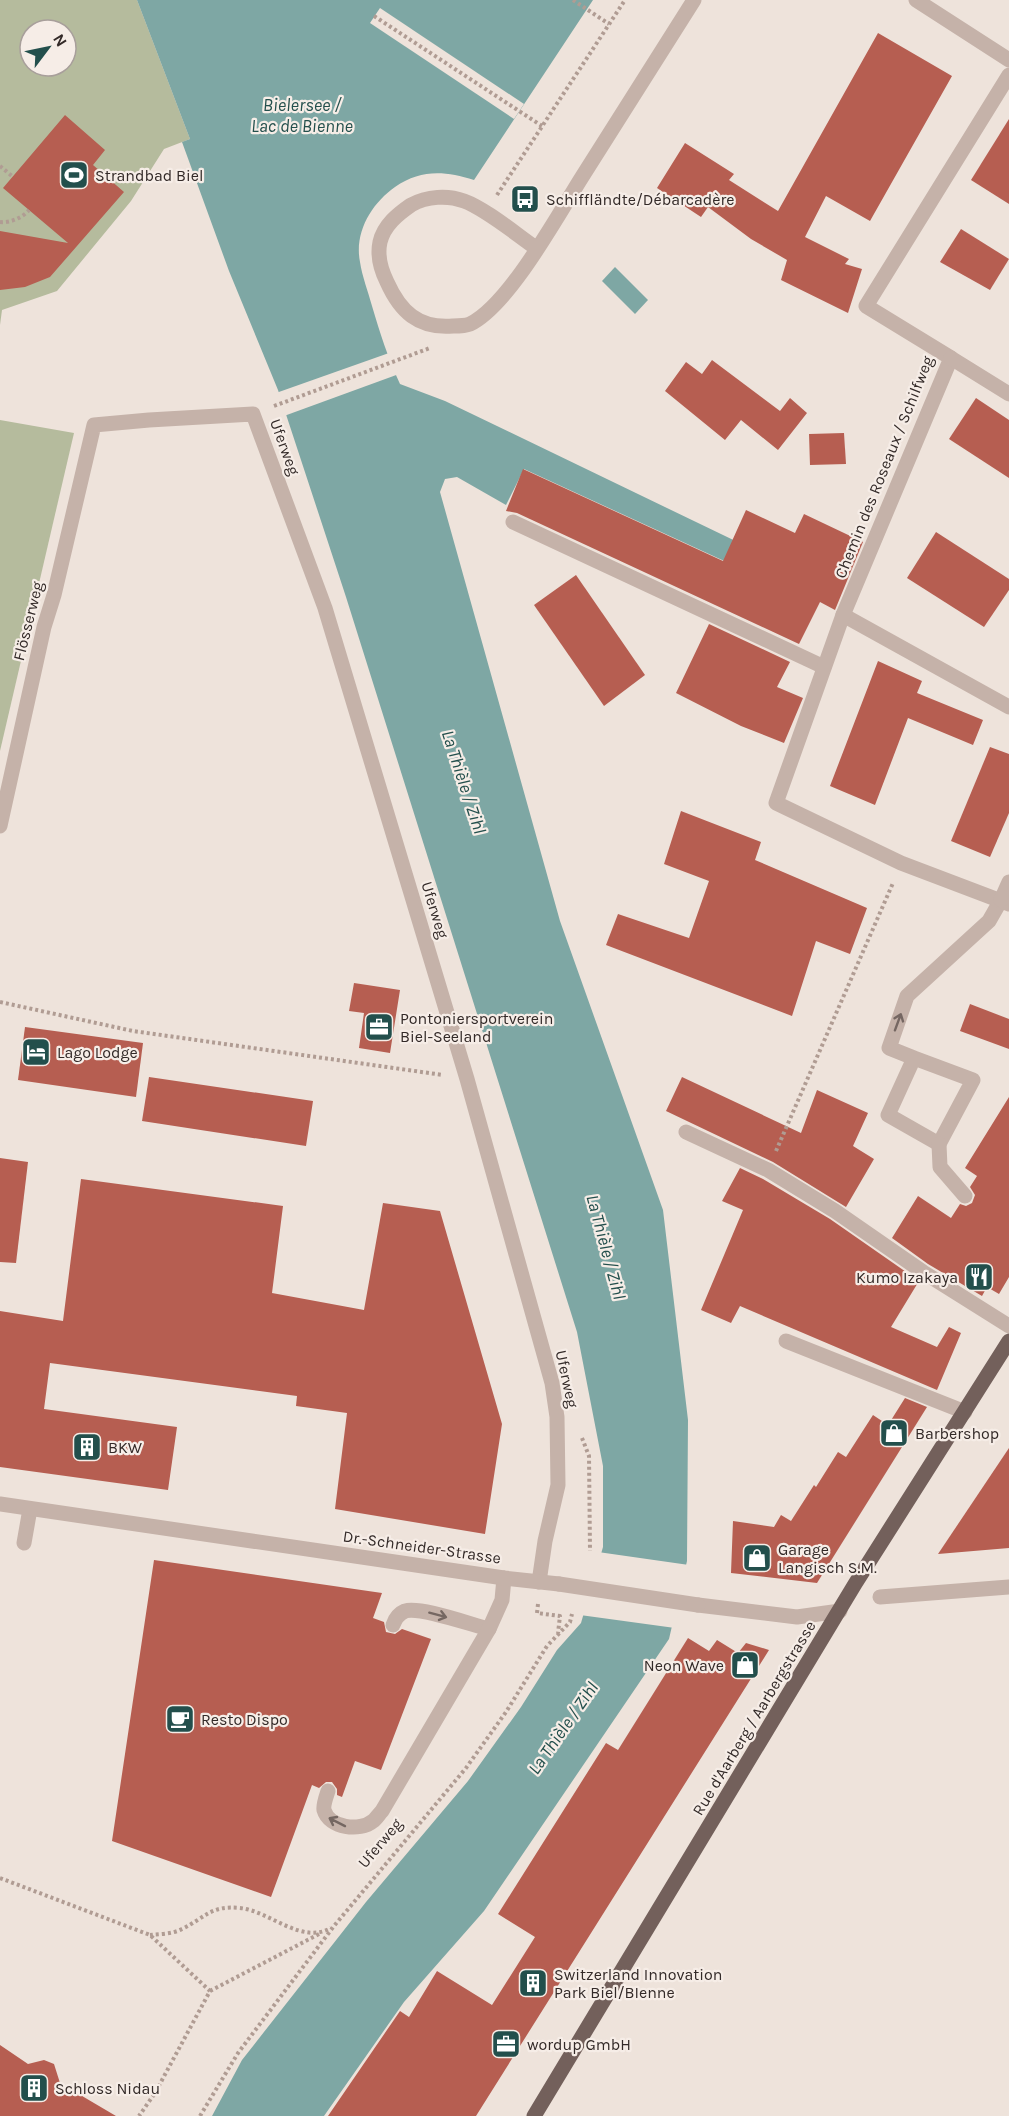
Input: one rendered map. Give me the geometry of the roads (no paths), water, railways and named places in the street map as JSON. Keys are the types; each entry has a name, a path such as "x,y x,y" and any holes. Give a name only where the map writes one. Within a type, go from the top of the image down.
{"main road":[{"name":"Rue d'Aarberg / Aarbergstrasse","path":"534,2116 840,1611 965,1412 1004,1356 1009,1341"}],"street":[{"path":"536,248 466,201 447,197 416,202 399,213 387,226 380,241 379,260 394,297 405,312 419,321 441,327 469,325 488,312 503,297 536,248 694,0"},
{"path":"916,0 1009,60"},
{"name":"Chemin des Roseaux / Schilfweg","path":"1005,902 901,863 776,803 843,615 951,358 866,306 1009,75"},
{"path":"951,358 1009,394"},
{"name":"Uferweg","path":"94,425 253,414 325,608 467,1079 552,1383 557,1417 558,1485 545,1541 540,1582"},
{"name":"Flösserweg","path":"0,826 44,627 54,595 94,425"},
{"path":"513,522 824,667"},
{"path":"843,615 1009,706"},
{"path":"965,1196 940,1167 939,1144 973,1080 889,1048 907,996 989,921 1005,902 1009,882"},
{"path":"914,1058 888,1115 939,1144"},
{"path":"686,1132 768,1170 835,1211 923,1272 1009,1326"},
{"path":"786,1341 965,1412"},
{"name":"Dr.-Schneider-Strasse","path":"0,1504 698,1605 797,1617 840,1611"},
{"path":"24,1543 30,1509"},
{"path":"328,1791 324,1808 328,1817 348,1827 362,1827 372,1822 382,1811 489,1629 502,1600 504,1578"},
{"path":"880,1597 1009,1587"},
{"path":"393,1625 398,1615 412,1610 489,1629"}],"water":[{"path":"137,0 593,0 474,180 433,173 414,177 395,187 372,210 362,229 359,251 362,273 381,336 400,384 445,401 779,562 772,583 524,469 506,505 457,477 445,479 440,492 560,921 663,1210 688,1420 687,1561 669,1639 484,1911 404,2002 324,2116 212,2116 242,2060 366,1902 468,1781 521,1707 557,1650 581,1623 603,1547 603,1466 577,1332 346,597 278,390 229,271 182,142 190,139"},
{"path":"615,267 648,300 635,314 602,281"}],"place":[{"name":"Strandbad Biel","path":"74,175"},
{"name":"Schiffländte/Débarcadère","path":"525,199"},
{"name":"Pontoniersportverein Biel-Seeland","path":"379,1027"},
{"name":"Lago Lodge","path":"36,1052"},
{"name":"Kumo Izakaya","path":"979,1277"},
{"name":"Barbershop","path":"894,1433"},
{"name":"BKW","path":"87,1447"},
{"name":"Garage Langisch S.M.","path":"757,1558"},
{"name":"Neon Wave","path":"745,1665"},
{"name":"Resto Dispo","path":"180,1719"},
{"name":"Switzerland Innovation Park Biel/BIenne","path":"533,1983"},
{"name":"wordup GmbH","path":"506,2044"},
{"name":"Schloss Nidau","path":"34,2088"}],"water label":[{"name":"Bielersee / Lac de Bienne","path":"302,115"},
{"name":"La Thièle / Zihl","path":"464,782"},
{"name":"La Thièle / Zihl","path":"606,1247"},
{"name":"La Thièle / Zihl","path":"563,1728"}]}
